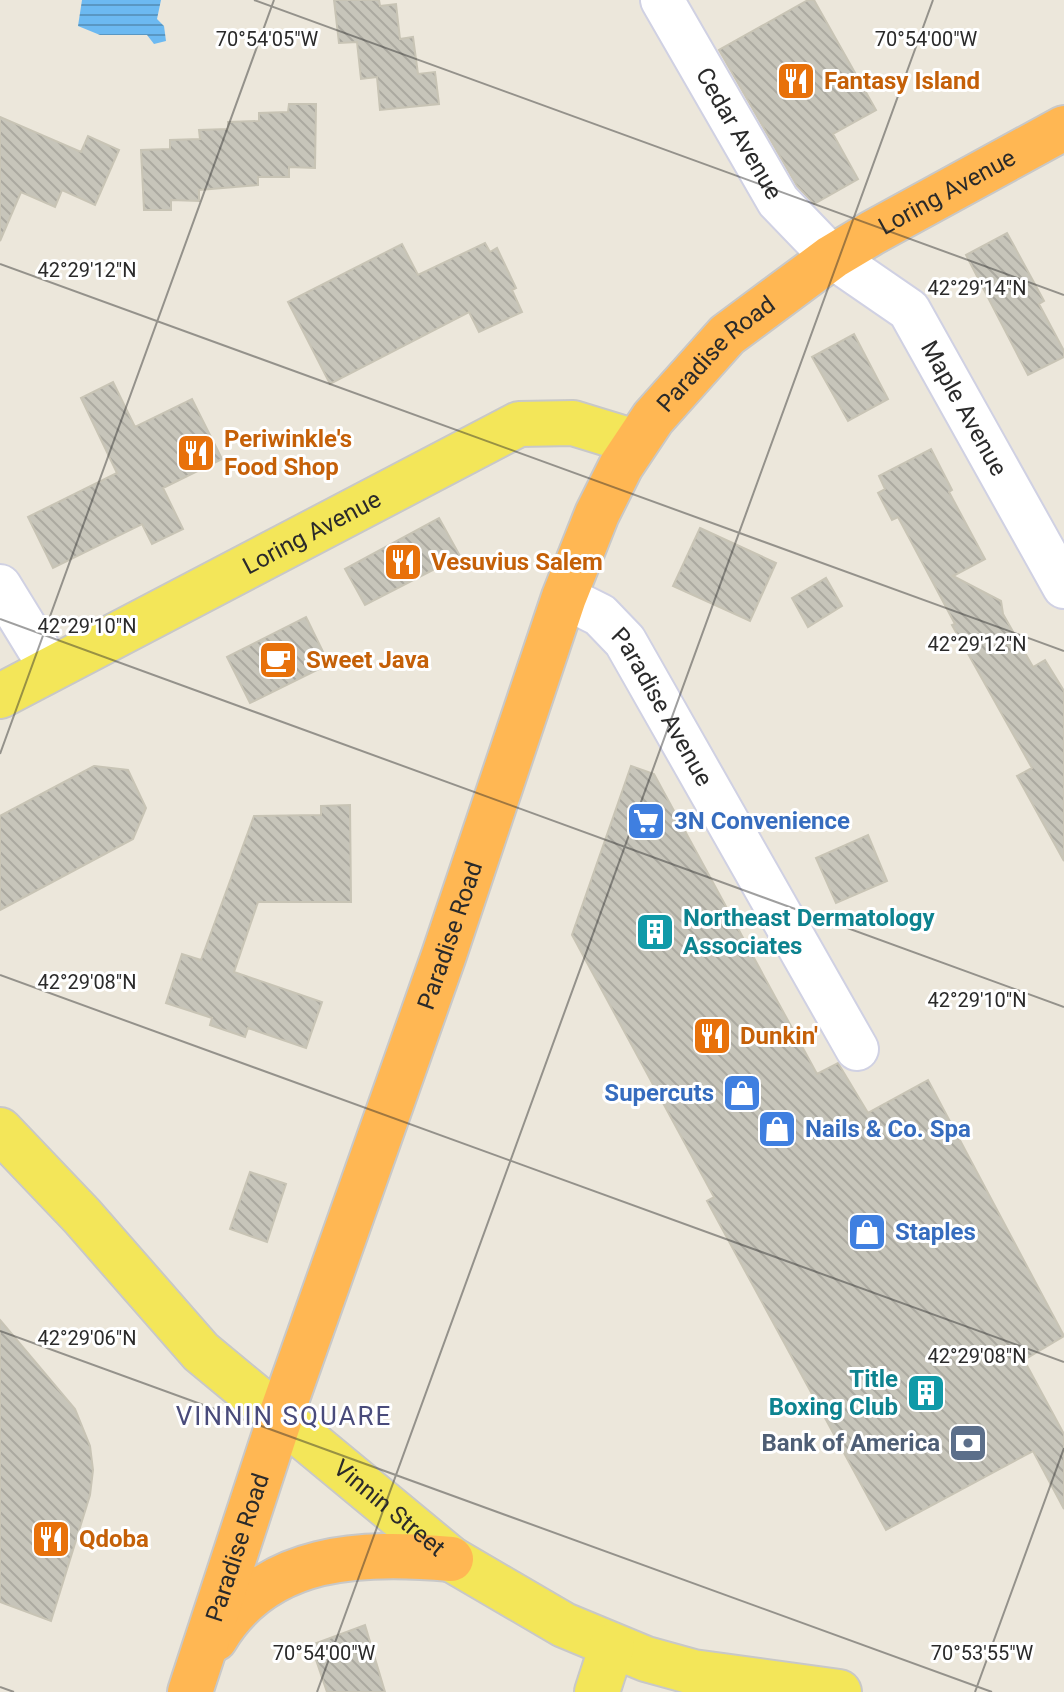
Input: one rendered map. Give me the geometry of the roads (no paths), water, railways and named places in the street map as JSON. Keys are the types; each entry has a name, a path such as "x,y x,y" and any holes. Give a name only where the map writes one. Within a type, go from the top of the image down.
{"highway":[{"name":"Loring Avenue","path":"832,257 1064,128"},
{"name":"Paradise Road","path":"194,1680 280,1418 444,955 564,597 597,514 635,442 727,335 832,257"},
{"path":"194,1680 242,1604 272,1582 319,1562 355,1555 394,1554 451,1559"}],"main road":[{"name":"Loring Avenue","path":"0,696 519,424 573,423 635,442"},
{"name":"Vinnin Street","path":"0,1130 82,1216 201,1352 451,1559 564,1625 612,1646 693,1672 839,1692"},
{"path":"597,1692 612,1646"}],"street":[{"name":"Cedar Avenue","path":"662,0 778,201 832,257"},
{"name":"Maple Avenue","path":"832,257 909,310 1064,587"},
{"path":"0,586 51,669"},
{"name":"Paradise Avenue","path":"564,597 600,615 625,641 857,1049"}],"water":[{"path":"82,0 161,0 157,19 164,26 166,41 154,44 147,35 100,35 78,26"}],"place":[{"name":"Fantasy Island","path":"796,81"},
{"name":"Periwinkle's Food Shop","path":"196,453"},
{"name":"Vesuvius Salem","path":"403,562"},
{"name":"Sweet Java","path":"278,660"},
{"name":"3N Convenience","path":"646,821"},
{"name":"Northeast Dermatology Associates","path":"655,932"},
{"name":"Dunkin'","path":"712,1036"},
{"name":"Supercuts","path":"742,1093"},
{"name":"Nails & Co. Spa","path":"777,1129"},
{"name":"Staples","path":"867,1232"},
{"name":"Title Boxing Club","path":"926,1393"},
{"name":"Bank of America","path":"968,1443"},
{"name":"Qdoba","path":"51,1539"}],"district":[{"name":"VINNIN SQUARE","path":"284,1416"}]}
